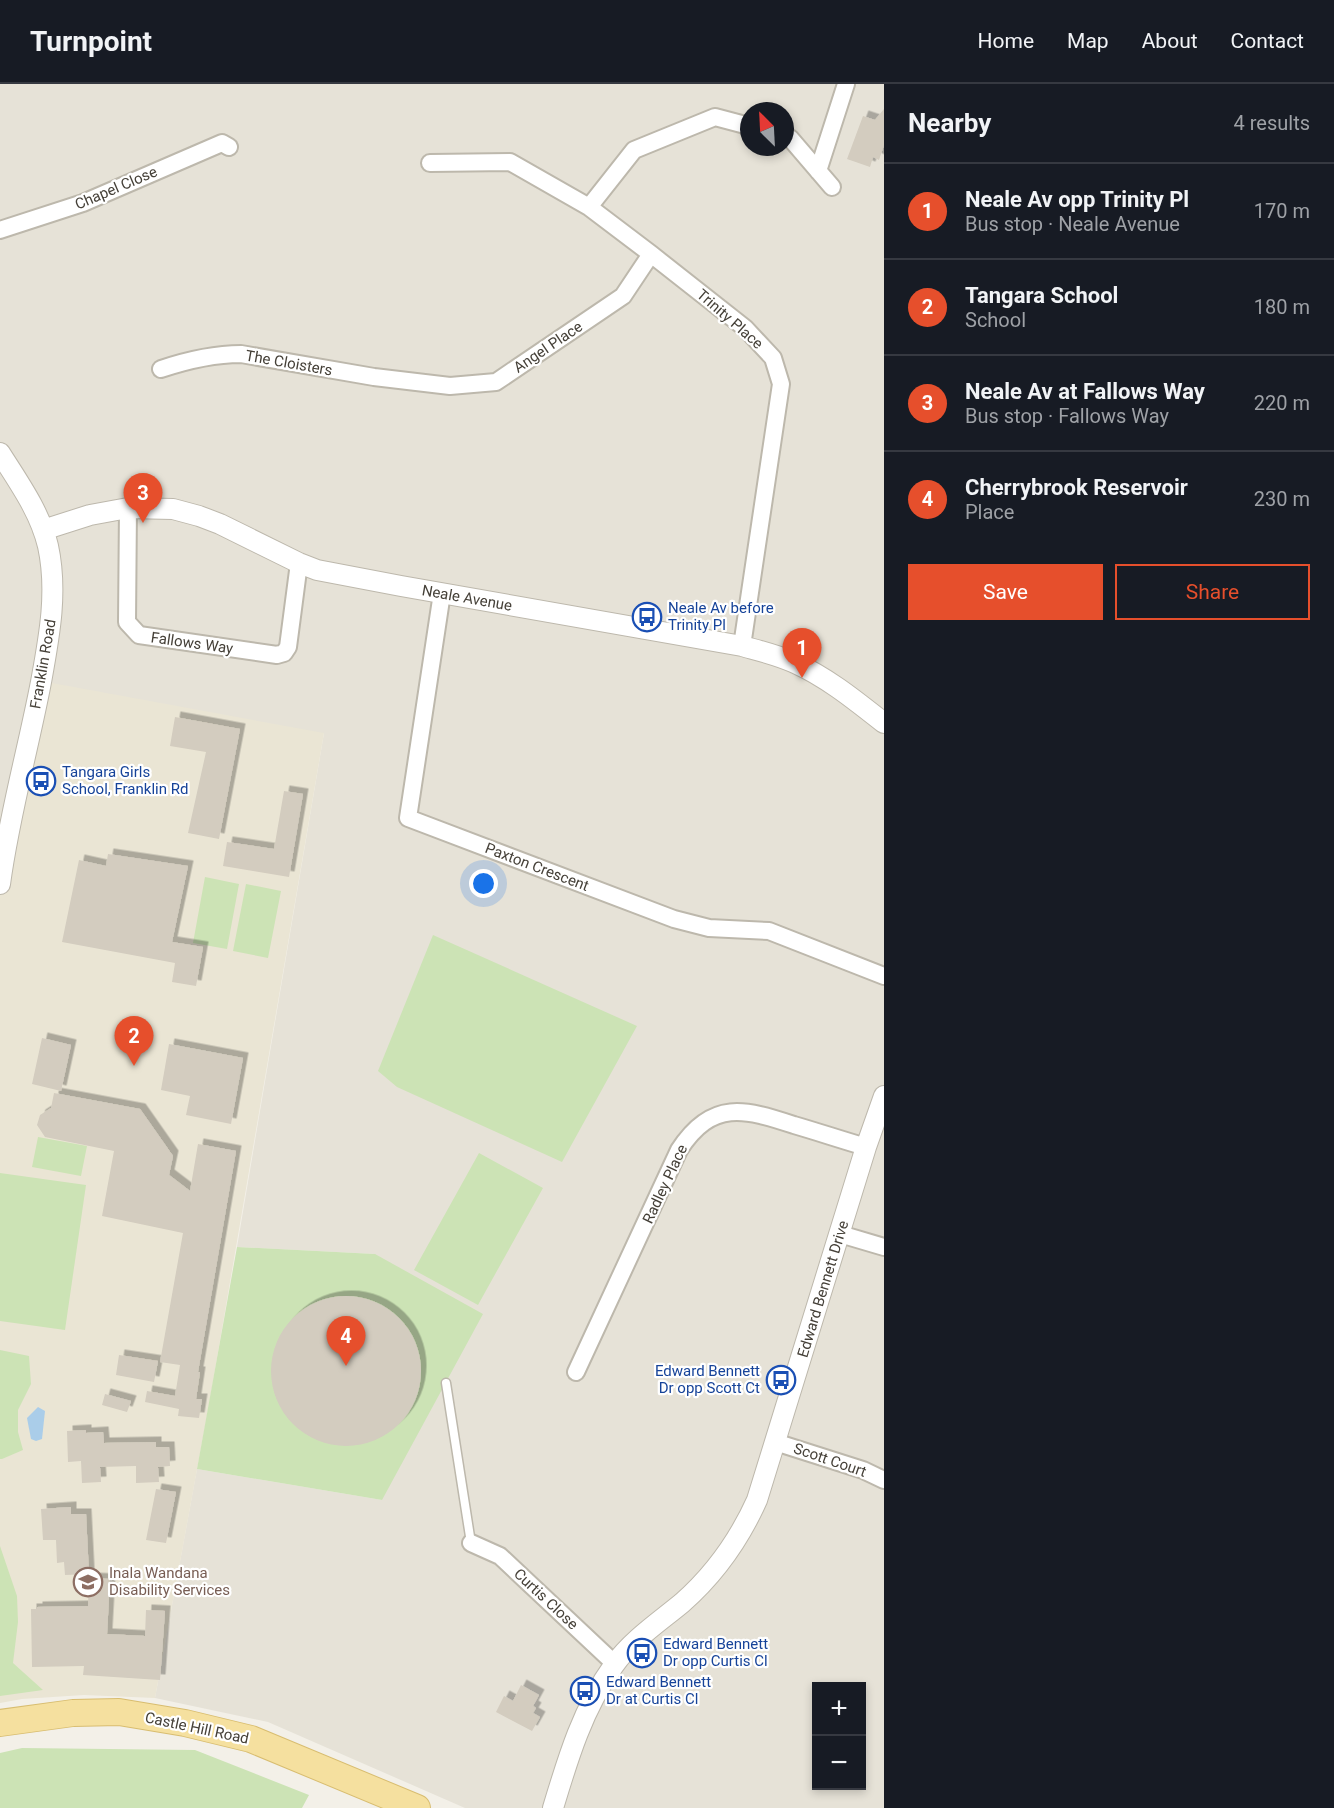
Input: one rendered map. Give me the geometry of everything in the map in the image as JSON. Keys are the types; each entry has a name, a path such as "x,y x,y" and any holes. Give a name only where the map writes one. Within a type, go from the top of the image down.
{"main road":[{"name":"Castle Hill Road","path":"0,1723 73,1713 119,1712 185,1724 251,1739 417,1808"},
{"name":"Castle Hill Road","path":"0,1737 53,1728 121,1726 209,1742 250,1753 309,1776 377,1808"}],"street":[{"path":"818,171 846,84"},
{"path":"589,207 634,150 715,117 740,124"},
{"name":"Chapel Close","path":"0,230 83,203 222,143 229,147"},
{"path":"794,143 832,187"},
{"name":"Trinity Place","path":"430,163 510,162 589,207 745,328 773,358 781,384 742,646"},
{"name":"Angel Place","path":"418,381 450,386 496,382 623,296 651,254"},
{"name":"The Cloisters","path":"162,369 193,358 219,354 241,354 374,377 418,381"},
{"name":"Franklin Road","path":"0,453 28,496 43,530 51,566 52,598 49,640 1,872"},
{"name":"Neale Avenue","path":"43,530 90,515 128,508 173,509 199,516 318,570 742,646 793,662 814,672 838,687 884,723"},
{"name":"Fallows Way","path":"128,508 127,622 139,635 277,655 284,653 288,647 299,563"},
{"name":"Paxton Crescent","path":"442,593 408,818 674,919 709,928 769,931 884,976"},
{"name":"Edward Bennett Drive","path":"553,1808 581,1723 615,1664 639,1639 698,1588 727,1554 757,1500 866,1147 884,1096"},
{"name":"Radley Place","path":"576,1372 679,1150 696,1128 704,1122 727,1113 750,1112 866,1147"},
{"path":"840,1234 884,1247"},
{"name":"Scott Court","path":"776,1442 863,1470 884,1480"},
{"name":"Curtis Close","path":"471,1543 500,1556 615,1664"}],"lane":[{"path":"446,1383 471,1543"}],"shaded area":[{"path":"0,84 884,84 884,1808 465,1808 268,1722 155,1698 197,1469 382,1500 375,1254 237,1247 324,733 0,884"},
{"path":"41,681 324,733 210,1399 155,1698 84,1695 22,1699 0,1703 0,884"}],"green space":[{"path":"205,877 239,884 227,949 193,943"},
{"path":"246,884 281,891 268,958 233,951"},
{"path":"433,935 637,1026 562,1162 397,1087 378,1071"},
{"path":"38,1137 87,1146 81,1176 32,1167"},
{"path":"479,1153 543,1188 478,1305 414,1270"},
{"path":"0,1173 86,1185 65,1330 0,1321"},
{"path":"237,1247 375,1254 483,1314 382,1500 197,1469"},
{"path":"0,1350 29,1356 31,1384 18,1410 18,1432 23,1450 2,1459 0,1459"},
{"path":"0,1546 17,1596 18,1622 13,1663 43,1690 0,1696"},
{"path":"22,1748 195,1750 309,1795 302,1808 0,1808 0,1753"}],"water":[{"path":"38,1407 45,1411 42,1439 36,1441 31,1439 27,1418"}],"building":[{"path":"884,109 884,145 879,160 873,157 870,167 847,159 863,116 875,120"},
{"path":"175,717 240,729 219,839 188,833 206,752 170,746"},
{"path":"284,791 303,794 289,877 223,866 227,842 274,849"},
{"path":"108,854 188,866 172,942 203,947 196,986 172,982 175,963 62,942 79,860 106,866"},
{"path":"42,1038 71,1045 61,1091 32,1084"},
{"path":"169,1044 243,1058 231,1124 186,1115 190,1096 161,1090"},
{"path":"54,1093 140,1109 173,1156 169,1175 190,1191 198,1144 236,1151 198,1372 200,1372 196,1399 202,1399 199,1418 178,1416 179,1409 145,1402 147,1391 175,1396 180,1365 160,1362 183,1233 102,1216 114,1151 45,1137 37,1125 40,1115 51,1108"},
{"path":"346,1296 375,1302 399,1318 415,1342 421,1371 415,1400 399,1424 375,1440 346,1446 317,1440 293,1424 277,1400 271,1371 277,1342 293,1318 317,1302"},
{"path":"119,1355 158,1361 154,1382 116,1375"},
{"path":"105,1394 131,1401 127,1412 102,1405"},
{"path":"86,1430 86,1433 103,1432 104,1443 156,1442 156,1447 169,1447 170,1466 158,1467 159,1482 136,1483 136,1466 100,1467 101,1482 82,1483 81,1461 68,1462 67,1431"},
{"path":"156,1489 176,1492 166,1543 146,1540"},
{"path":"71,1507 71,1514 86,1514 89,1574 65,1575 64,1562 57,1563 56,1540 43,1540 41,1509"},
{"path":"89,1578 110,1579 107,1634 145,1636 146,1610 165,1611 160,1680 83,1675 84,1666 32,1667 31,1609 88,1606"},
{"path":"521,1685 539,1695 533,1706 536,1708 533,1713 540,1717 532,1731 496,1712 504,1696 513,1701"}],"place":[{"name":"Neale Av at Fallows Way","path":"143,523"},
{"name":"Neale Av before Trinity Pl","path":"647,617"},
{"name":"Neale Av opp Trinity Pl","path":"802,678"},
{"name":"Tangara Girls School, Franklin Rd","path":"41,781"},
{"name":"Tangara School","path":"134,1066"},
{"name":"Cherrybrook Reservoir","path":"346,1366"},
{"name":"Edward Bennett Dr opp Scott Ct","path":"781,1380"},
{"name":"Inala Wandana Disability Services","path":"88,1582"},
{"name":"Edward Bennett Dr opp Curtis Cl","path":"642,1653"},
{"name":"Edward Bennett Dr at Curtis Cl","path":"585,1691"}]}
